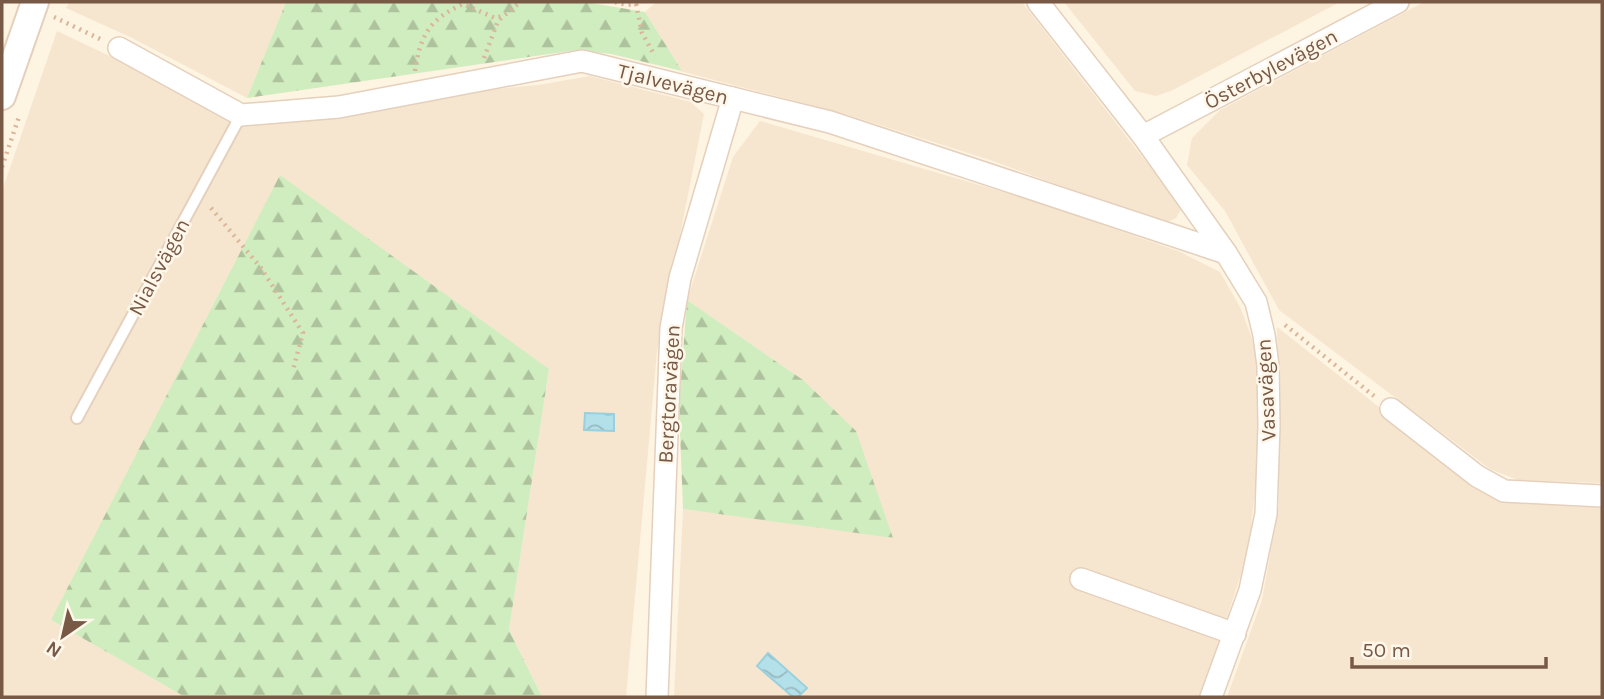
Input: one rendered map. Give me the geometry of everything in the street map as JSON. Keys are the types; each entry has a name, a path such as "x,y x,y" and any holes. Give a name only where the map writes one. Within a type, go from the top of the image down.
{"street":[{"name":"Vasavägen","path":"1038,2 1143,136 1226,253 1256,302 1268,366 1266,514 1250,590 1211,697"},
{"name":"Österbylevägen","path":"1143,136 1398,2"},
{"path":"2,96 33,5"},
{"path":"119,48 241,115"},
{"name":"Tjalvevägen","path":"241,115 339,107 582,61 830,122 1226,253"},
{"name":"Bergtoravägen","path":"657,697 671,328 680,278 733,98"},
{"path":"1391,410 1477,476 1504,491 1602,496"},
{"path":"1081,579 1235,634"}],"lane":[{"name":"Nialsvägen","path":"77,418 241,115"}],"path":[{"path":"474,82 498,21 520,2"},
{"path":"615,2 626,5 637,3 642,33 669,82"},
{"path":"412,94 418,50 437,18 463,4 495,18 504,16"},
{"path":"33,5 119,48"},
{"path":"198,194 261,268 303,333 293,370"},
{"path":"1256,302 1391,410"}],"shaded area":[{"path":"69,2 286,2 247,98 132,38 66,8"},
{"path":"656,2 1022,2 1182,208 1176,218 1164,224 990,160 845,114 680,71 645,12"},
{"path":"1064,2 1340,2 1173,90 1156,96 1135,91"},
{"path":"1424,2 1602,2 1602,483 1518,480 1490,469 1279,310 1225,211 1187,165 1192,138 1220,110"},
{"path":"57,31 137,69 219,115 538,85 590,76 691,102 704,114 657,352 626,697 542,697 509,630 549,369 51,620 185,697 2,697 2,191"},
{"path":"760,121 1034,201 1178,251 1220,272 1240,307 1260,359 1256,483 1248,553 1225,623 1219,653 1202,697 674,697 683,509 892,537 803,380 687,300 733,157"},
{"path":"1277,327 1500,502 1602,508 1602,697 1227,697 1262,600 1279,504"}],"green space":[{"path":"286,2 585,2 645,12 682,71 611,54 577,50 247,98"},
{"path":"280,175 549,369 509,630 542,697 185,697 51,620"},
{"path":"687,300 803,380 856,431 893,538 683,509 679,406"}],"water":[{"path":"585,413 614,414 614,431 584,430"},
{"path":"768,653 807,688 798,697 793,697 757,666"}]}
